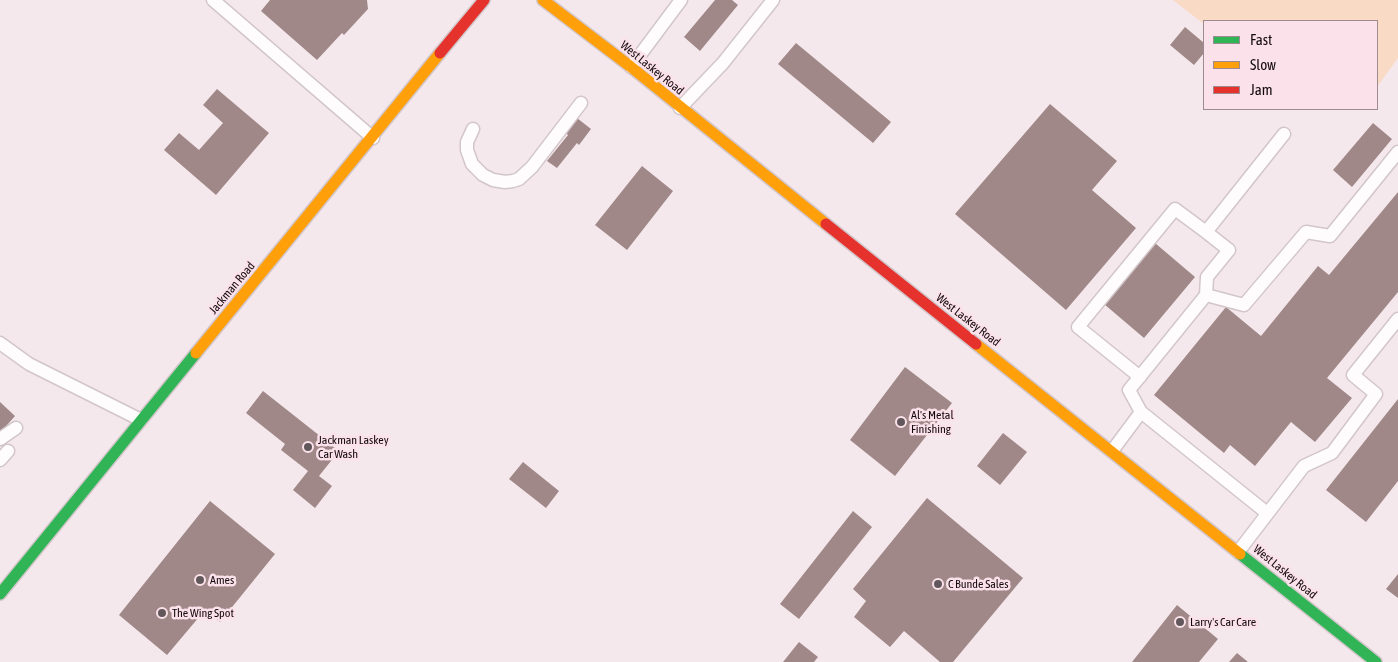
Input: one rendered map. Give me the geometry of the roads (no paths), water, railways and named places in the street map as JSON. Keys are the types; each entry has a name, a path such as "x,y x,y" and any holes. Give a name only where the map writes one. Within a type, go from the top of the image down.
{"main road":[{"name":"Jackman Road","path":"0,594 374,138 484,0"},
{"name":"West Laskey Road","path":"543,0 630,67 1376,662"}],"lane":[{"path":"213,0 374,138"},
{"path":"630,67 681,0"},
{"path":"680,108 723,63 773,0"},
{"path":"473,129 467,142 467,150 472,164 493,180 513,181 519,179 532,167 581,103"},
{"path":"1206,232 1284,134"},
{"path":"1206,296 1244,305 1306,232 1330,236 1398,152"},
{"path":"1140,377 1078,327 1176,209 1229,250 1207,276 1206,296 1140,377 1129,390 1141,412 1267,513"},
{"path":"1238,552 1304,466 1332,453 1376,394 1354,375 1398,319"},
{"path":"0,343 29,364 141,420"},
{"path":"1112,451 1141,412"},
{"path":"0,439 16,428"}],"place":[{"name":"Al's Metal Finishing","path":"901,422"},
{"name":"Jackman Laskey Car Wash","path":"308,447"},
{"name":"Ames","path":"200,580"},
{"name":"C Bunde Sales","path":"938,584"},
{"name":"The Wing Spot","path":"162,613"},
{"name":"Larry's Car Care","path":"1180,622"}]}
